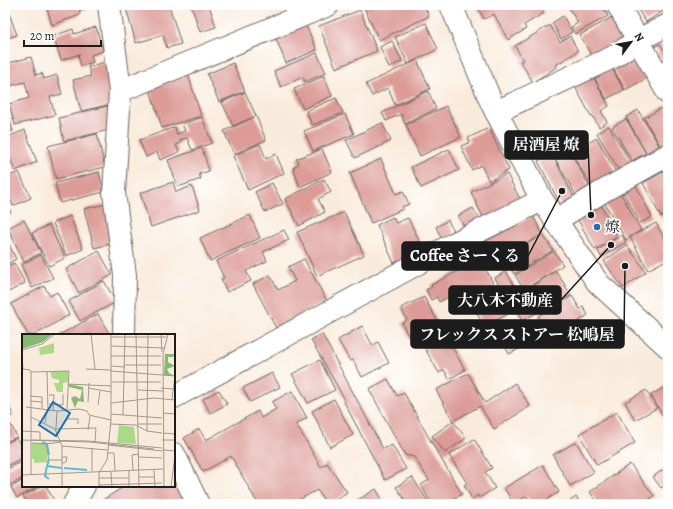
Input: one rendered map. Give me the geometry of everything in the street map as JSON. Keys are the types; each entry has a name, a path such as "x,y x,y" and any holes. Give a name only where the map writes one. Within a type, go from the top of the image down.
{"street":[{"path":"109,5 120,91 114,193 125,275 124,334"},
{"path":"120,91 328,5"},
{"path":"451,5 496,112 542,200 598,283 668,348"},
{"path":"618,5 668,93"},
{"path":"496,112 613,57 638,40 668,25"},
{"path":"555,220 668,155"},
{"path":"175,396 453,244 542,200"},
{"path":"175,456 198,504"},
{"path":"74,504 83,487"}],"building":[{"path":"5,5 17,35 5,39"},
{"path":"46,5 97,5 79,11 80,15 52,25"},
{"path":"125,5 169,5 181,44 167,48 163,35 136,43"},
{"path":"191,5 209,5 216,27 200,32"},
{"path":"363,5 424,5 429,16 379,40"},
{"path":"476,5 539,5 544,13 524,25 526,29 508,40 494,14 484,19"},
{"path":"567,5 602,5 608,16 575,34 571,27 578,23"},
{"path":"635,5 668,5 668,8 646,22"},
{"path":"360,10 377,51 336,68 319,26"},
{"path":"563,16 572,32 561,39 552,23"},
{"path":"612,17 626,43 594,60 580,35"},
{"path":"304,21 317,50 286,63 274,34"},
{"path":"426,23 438,49 408,64 395,37"},
{"path":"550,25 560,42 570,36 578,51 556,65 557,67 533,82 520,61 523,60 515,46"},
{"path":"96,27 103,51 91,55 93,62 81,66 78,56 80,54 61,60 53,36 73,29 74,34"},
{"path":"392,41 402,61 389,68 380,47"},
{"path":"660,44 668,56 662,61 654,47"},
{"path":"317,53 326,73 305,82 303,77 281,87 274,71"},
{"path":"634,53 647,78 625,90 611,65"},
{"path":"31,57 36,75 42,73 44,79 57,75 62,94 50,97 55,115 15,125 9,104 29,98 25,82 10,86 5,64"},
{"path":"417,60 430,89 395,105 388,88 372,96 366,84"},
{"path":"108,61 117,103 81,111 73,80 91,76 88,67"},
{"path":"233,63 245,91 219,102 207,74"},
{"path":"610,65 624,90 606,99 593,75"},
{"path":"187,71 201,116 162,128 148,83"},
{"path":"591,73 609,106 601,111 607,122 599,127 592,115 591,116 573,83"},
{"path":"324,76 332,96 303,109 294,89"},
{"path":"428,91 436,109 405,124 401,114 386,121 382,113"},
{"path":"245,92 256,116 233,126 222,102"},
{"path":"336,98 343,113 312,125 306,111"},
{"path":"5,105 13,131 5,133"},
{"path":"111,105 117,128 64,141 59,118"},
{"path":"446,106 461,137 420,156 406,125"},
{"path":"665,106 668,111 668,143 661,147 644,118"},
{"path":"638,110 659,145 646,153 626,117"},
{"path":"345,114 354,134 313,151 304,131"},
{"path":"256,116 266,140 234,154 224,131"},
{"path":"202,117 212,143 192,150 187,138 180,140 181,143 176,145 179,152 160,160 157,152 146,157 139,140 175,127 177,134 185,131 182,124"},
{"path":"626,119 646,153 632,161 612,127"},
{"path":"382,123 391,141 355,158 346,140"},
{"path":"609,126 631,163 619,171 597,133"},
{"path":"489,128 509,170 489,181 481,165 472,170 461,146 470,142 468,138"},
{"path":"25,130 37,162 15,171 5,146 5,138"},
{"path":"97,134 105,167 56,179 48,146"},
{"path":"579,137 584,145 597,138 616,172 592,187 570,151 590,188 576,195 553,155 568,147 567,144"},
{"path":"260,144 266,159 276,154 284,173 248,190 233,156"},
{"path":"202,148 209,171 199,174 201,179 178,187 168,160"},
{"path":"322,149 332,172 300,187 293,168 299,163 296,159"},
{"path":"449,149 459,170 421,188 411,167"},
{"path":"552,154 576,201 562,208 538,161"},
{"path":"381,159 396,194 403,191 409,204 402,207 403,209 371,223 350,173"},
{"path":"668,169 668,213 661,217 643,183"},
{"path":"19,172 31,198 13,206 5,188 5,178"},
{"path":"99,172 104,192 60,203 55,183"},
{"path":"507,174 521,201 484,219 471,192"},
{"path":"632,178 652,217 640,223 619,185"},
{"path":"324,179 331,192 318,199 325,212 299,226 285,199"},
{"path":"173,182 176,192 192,186 200,210 151,227 140,193"},
{"path":"272,183 283,204 265,212 255,192"},
{"path":"619,190 641,230 626,240 602,199"},
{"path":"5,203 11,212 5,215"},
{"path":"106,204 115,243 94,248 84,209"},
{"name":"燎","path":"601,205 617,235 615,238 595,250 577,218"},
{"path":"473,208 480,220 465,228 458,216"},
{"path":"344,212 364,255 317,276 297,232"},
{"path":"250,215 260,238 210,261 200,238"},
{"path":"70,216 83,249 66,256 53,223"},
{"path":"533,216 553,250 514,274 504,258 540,236 491,263 481,244"},
{"path":"393,217 396,223 408,218 423,248 394,263 377,225"},
{"path":"24,220 41,253 24,262 8,228"},
{"path":"448,220 454,233 442,239 436,227"},
{"path":"656,223 668,245 668,259 648,270 630,237"},
{"path":"49,225 65,258 49,266 32,233"},
{"path":"284,230 289,240 263,252 267,261 246,271 251,281 227,292 221,279 224,278 216,261"},
{"path":"622,235 626,242 601,257 598,250"},
{"path":"5,236 16,259 5,265"},
{"path":"627,245 646,272 623,288 604,261"},
{"path":"99,251 112,275 79,293 66,269"},
{"path":"554,251 563,265 524,290 515,275"},
{"path":"41,255 53,278 32,288 21,265"},
{"path":"304,259 327,301 276,328 253,284 270,275 278,290 295,281 288,267"},
{"path":"481,259 508,314 484,327 472,303 461,309 454,294 439,302 437,297 431,300 426,290 432,287 431,285"},
{"path":"14,263 25,283 5,294 5,267"},
{"path":"506,271 515,287 504,294 495,278"},
{"path":"556,271 571,295 542,312 536,313 522,321 516,310 530,302 524,291"},
{"path":"104,281 116,302 80,321 69,301"},
{"path":"44,286 50,296 57,292 69,315 37,334 27,334 11,304"},
{"path":"572,296 580,309 583,307 588,315 555,338 551,332 548,333 538,316"},
{"path":"424,297 465,370 449,379 444,370 439,373 420,340 412,344 402,323 407,320 401,308"},
{"path":"98,314 109,334 61,334"},
{"path":"516,320 530,343 509,354 496,330"},
{"path":"362,326 373,346 378,342 389,363 362,377 353,360 350,361 338,340"},
{"path":"322,334 383,449 392,445 406,469 385,480 343,400 345,400 311,340"},
{"path":"320,360 335,390 308,403 292,374"},
{"path":"272,373 280,387 250,402 243,388"},
{"path":"468,373 485,403 515,383 530,406 494,429 480,406 453,421 436,390"},
{"path":"388,379 397,396 404,393 462,494 448,502 449,504 432,504 421,485 429,480 414,457 405,455 369,389"},
{"path":"668,385 668,425 651,395"},
{"path":"219,390 227,404 210,413 203,399"},
{"path":"646,390 657,408 635,420 625,402"},
{"path":"292,391 307,418 296,424 321,467 327,463 347,492 330,504 327,504 317,490 291,504 258,504 231,456 203,472 184,438 199,429 206,440 258,411 261,418 276,409 272,402"},
{"path":"5,399 13,415 5,419"},
{"path":"334,399 353,435 330,447 312,411"},
{"path":"617,412 635,443 597,465 579,434"},
{"path":"8,419 17,437 5,442 5,420"},
{"path":"453,421 466,438 445,453 432,436"},
{"path":"16,438 20,445 22,444 22,458 5,467 5,444"},
{"path":"474,439 492,468 485,472 495,488 479,498 478,495 472,499 464,485 467,483 449,455"},
{"path":"576,442 594,472 570,486 553,455"},
{"path":"22,461 22,479 5,488 5,470"},
{"path":"630,464 654,496 643,504 595,504 597,502 590,492"},
{"path":"543,465 559,492 540,504 532,504 527,496 514,504 504,488"},
{"path":"668,466 668,483 661,488 653,477"},
{"path":"175,470 192,504 103,504 101,501 123,487 175,487"},
{"path":"412,477 430,504 408,504 396,487"},
{"path":"22,481 22,487 37,487 17,498 11,487"},
{"path":"40,487 47,487 56,504 28,504 23,496"},
{"path":"376,489 385,504 351,504"},
{"path":"576,497 581,504 566,504"}],"place":[{"name":"Coffee さーくる","path":"562,191"},
{"name":"居酒屋 燎","path":"591,215"},
{"name":"燎","path":"597,227"},
{"name":"大八木不動産","path":"611,245"},
{"name":"フレックス ストアー 松嶋屋","path":"625,266"}]}
